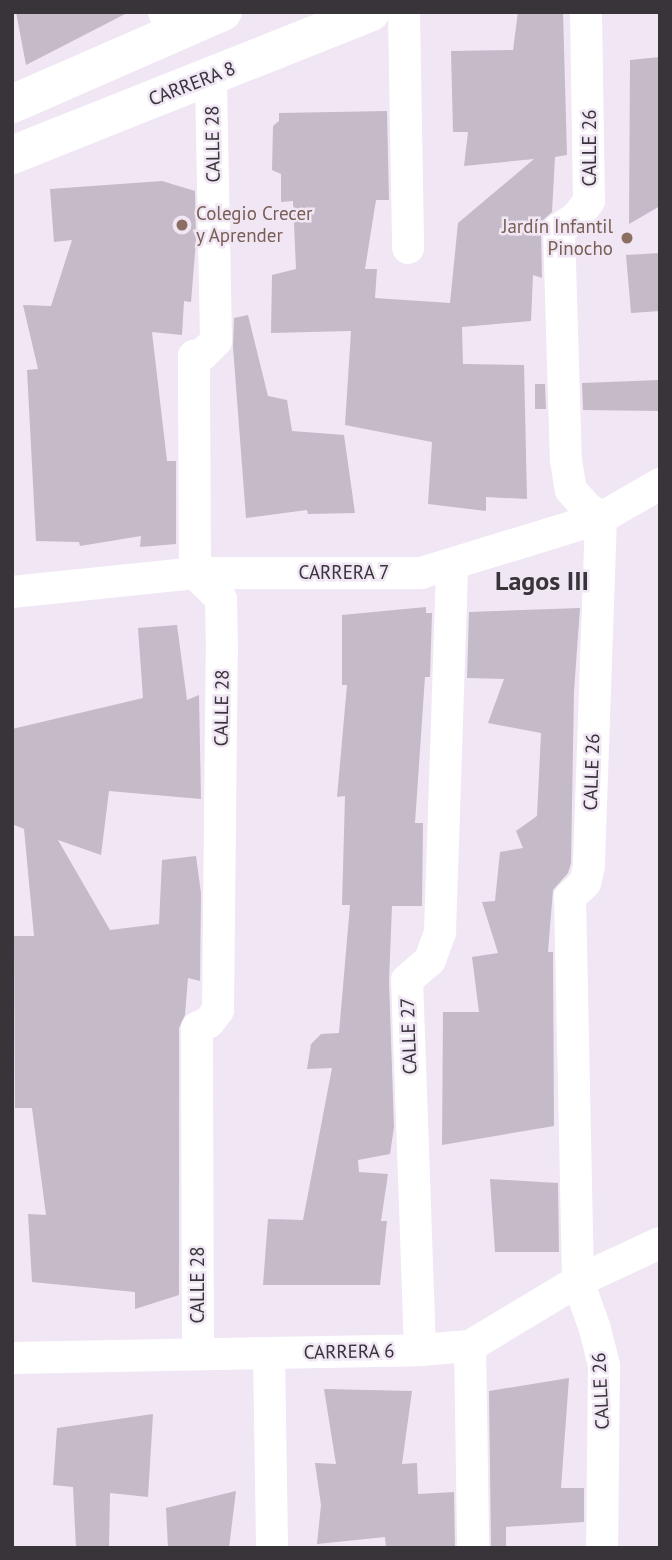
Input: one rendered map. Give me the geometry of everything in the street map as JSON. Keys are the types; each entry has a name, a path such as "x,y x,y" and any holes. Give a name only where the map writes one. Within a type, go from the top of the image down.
{"street":[{"path":"12,104 170,24 223,12"},
{"name":"CARRERA 8","path":"12,155 371,12"},
{"path":"404,12 408,248"},
{"name":"CALLE 26","path":"586,12 589,201 577,217 559,229 566,460 571,490 586,507 601,518 589,866 585,883 570,897 578,1281 595,1329 604,1366 602,1548"},
{"name":"CALLE 28","path":"198,1353 197,1028 209,1022 218,1010 222,651 221,599 195,573 194,356 202,355 216,341 211,76"},
{"name":"CARRERA 7","path":"12,592 195,573 421,573 452,566 601,518 660,484"},
{"name":"CALLE 27","path":"420,1350 407,980 430,960 440,932 452,566"},
{"name":"CARRERA 6","path":"12,1358 198,1353 269,1354 470,1346 578,1281 660,1243"},
{"path":"470,1346 473,1548"},
{"path":"269,1354 272,1548"}],"building":[{"path":"16,12 129,12 26,65"},
{"path":"518,12 563,12 567,155 555,157 552,212 543,220 541,229 542,278 533,275 531,321 462,327 463,364 524,365 527,499 486,497 486,511 428,504 432,442 345,425 351,331 271,333 272,275 296,269 293,201 281,202 281,174 272,170 273,126 279,121 279,113 387,111 389,200 376,200 365,269 377,269 375,298 450,303 458,223 534,159 464,166 468,132 453,132 451,51 513,50"},
{"path":"660,57 660,206 629,224 630,60"},
{"path":"162,181 195,191 196,241 191,302 184,301 182,335 152,332 167,461 176,461 176,544 140,547 141,536 80,546 79,542 36,541 27,370 38,369 23,305 51,306 72,240 54,242 50,189"},
{"path":"660,253 660,311 631,313 626,255"},
{"path":"248,315 268,396 287,400 292,431 344,435 355,513 308,514 307,510 246,518 233,347 234,318"},
{"path":"660,380 660,411 583,410 582,383"},
{"path":"535,384 545,384 546,409 535,409"},
{"path":"426,607 426,613 432,613 430,677 425,677 415,823 423,823 422,906 392,906 389,981 394,1127 390,1154 358,1160 359,1172 388,1174 381,1221 387,1221 380,1285 263,1285 268,1219 303,1220 332,1068 307,1069 311,1044 321,1034 339,1033 350,905 342,905 345,796 337,797 347,685 342,685 342,615"},
{"path":"580,608 574,691 571,863 568,873 553,890 548,952 553,952 554,1126 442,1145 443,1012 479,1012 472,957 498,953 482,902 495,901 500,852 523,848 516,831 537,816 541,733 488,723 504,679 467,678 469,612"},
{"path":"177,625 187,700 199,695 201,799 109,791 101,855 58,840 110,930 159,924 162,860 196,856 201,893 200,981 188,978 185,1015 179,1028 179,1295 135,1309 135,1292 32,1282 28,1214 46,1215 32,1108 15,1108 14,936 34,936 24,829 12,824 12,729 143,698 138,628"},
{"path":"490,1179 558,1183 559,1252 495,1252"},
{"path":"569,1378 561,1488 584,1488 584,1522 506,1527 506,1548 491,1548 489,1391"},
{"path":"324,1389 412,1391 402,1464 417,1463 418,1494 454,1492 455,1548 386,1548 385,1537 317,1544 321,1505 315,1463 336,1464"},
{"path":"153,1414 148,1497 110,1493 109,1548 76,1548 73,1487 53,1485 57,1428"},
{"path":"236,1491 229,1548 168,1548 166,1508"}],"place":[{"name":"Colegio Crecer y Aprender","path":"182,225"},
{"name":"Jardín Infantil Pinocho","path":"627,238"}],"district":[{"name":"Lagos III","path":"542,581"}]}
